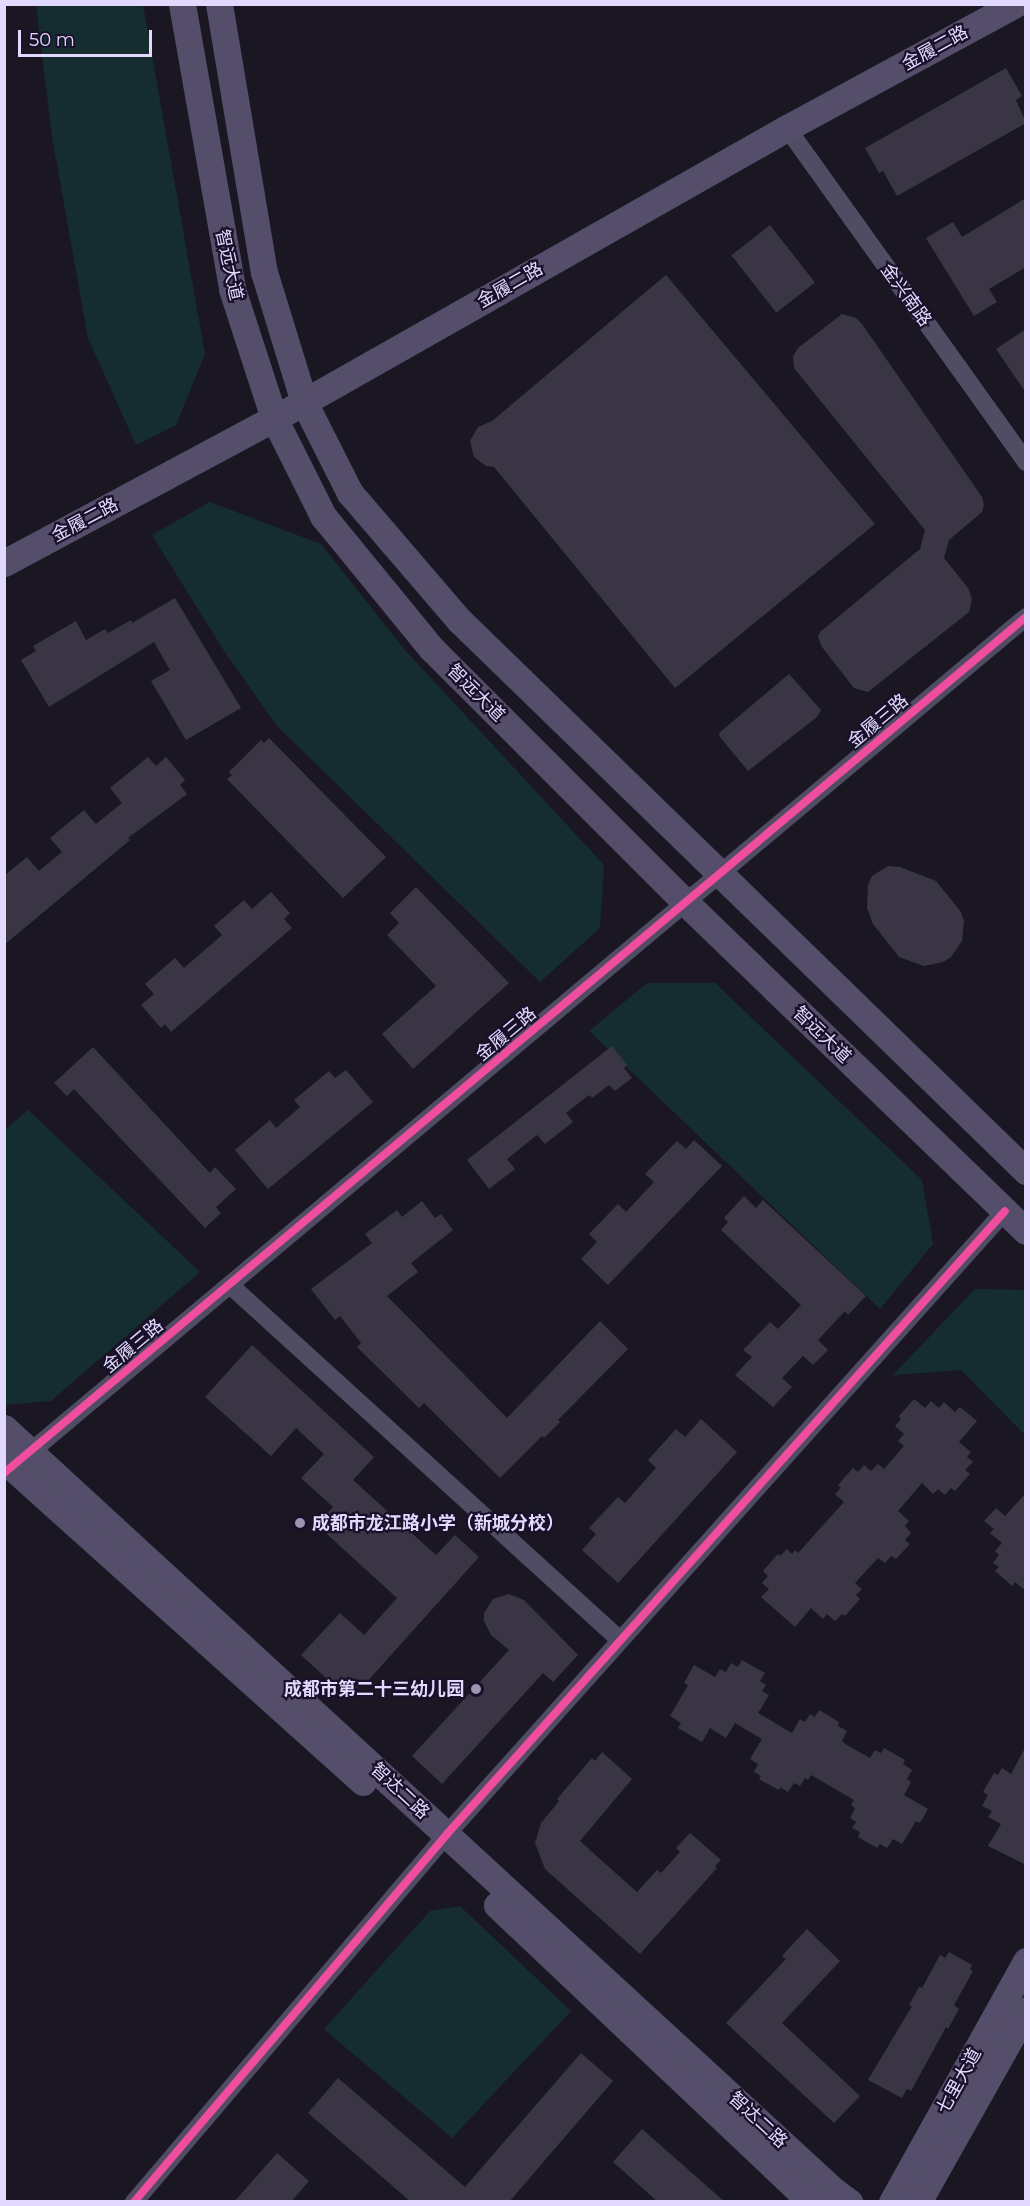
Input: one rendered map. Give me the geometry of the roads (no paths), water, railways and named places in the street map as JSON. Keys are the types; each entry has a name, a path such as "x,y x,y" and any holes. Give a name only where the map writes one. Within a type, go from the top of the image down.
{"main road":[{"name":"智远大道","path":"182,4 232,289 274,418 323,516 431,648 686,903 1026,1231"},
{"name":"智远大道","path":"219,4 264,272 304,402 350,493 459,620 1026,1171"},
{"name":"金履二路","path":"4,563 304,402 787,129 1015,4"},
{"name":"智达二路","path":"4,1428 13,1463 849,2202"},
{"name":"智达二路","path":"441,1840 811,2202"},
{"name":"七里大道","path":"892,2202 1026,1961"},
{"name":"七里大道","path":"918,2202 1026,2010"}],"street":[{"name":"金兴南路","path":"787,129 1026,462"},
{"name":"金履三路","path":"13,1463 230,1285 1026,617"},
{"path":"134,2202 441,1840 1005,1211"},
{"path":"230,1285 620,1640"}],"place":[{"name":"成都市龙江路小学（新城分校）","path":"300,1523"},
{"name":"成都市第二十三幼儿园","path":"476,1689"}]}
